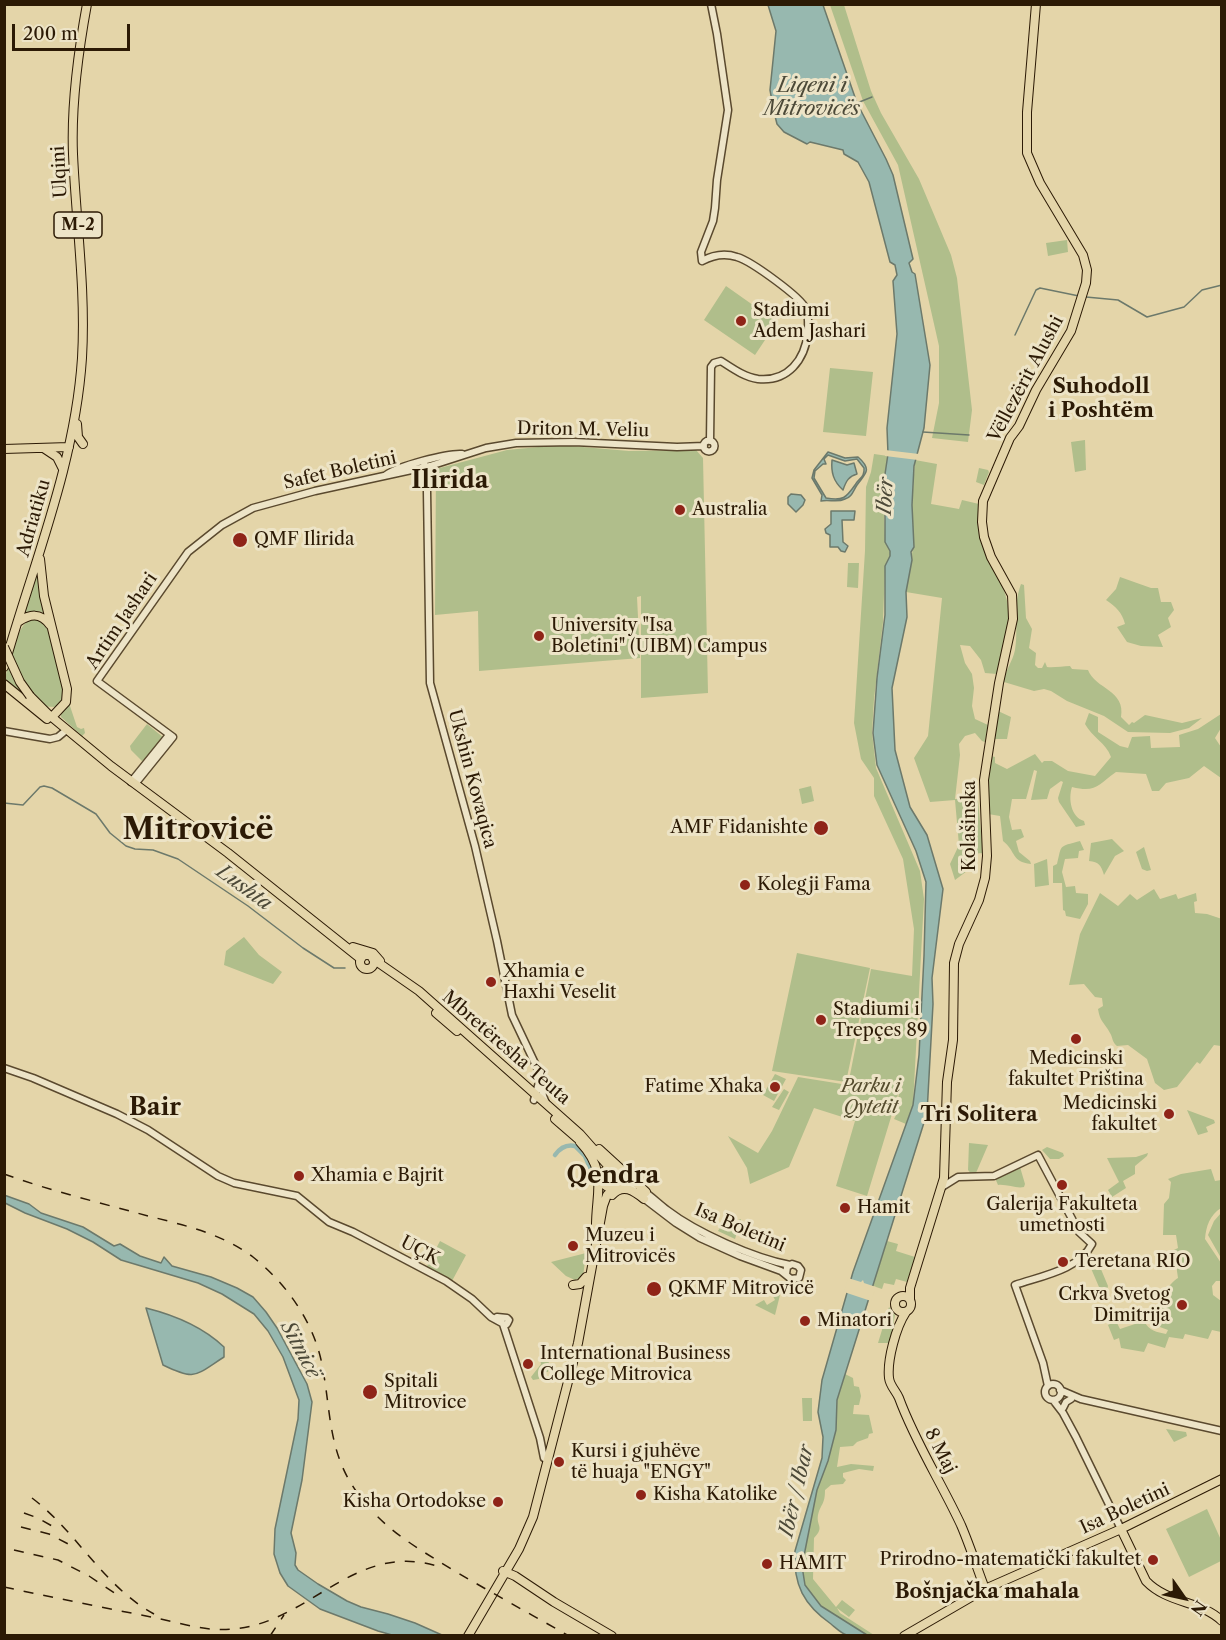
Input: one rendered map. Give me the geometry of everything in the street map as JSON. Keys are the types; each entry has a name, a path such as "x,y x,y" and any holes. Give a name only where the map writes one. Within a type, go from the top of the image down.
{"main road":[{"name":"Ulqini","path":"68,449 76,415 82,355 73,123 80,45 87,4"},
{"name":"Vëllezërit Alushi","path":"1012,595 987,548 982,522 983,501 1010,438 1067,340 1086,283 1087,270 1083,255 1040,183 1027,153 1027,112 1036,4"},
{"path":"76,415 78,437 83,444"},
{"path":"48,448 63,440 73,429"},
{"path":"48,448 57,457 63,470"},
{"path":"4,449 68,449"},
{"name":"Adriatiku","path":"4,667 39,555 68,449"},
{"path":"39,555 44,596 67,689 67,699 52,717"},
{"name":"Kolašinska","path":"906,1298 942,1187 945,1168 946,1082 953,1040 954,963 959,944 979,900 985,878 987,856 984,780 999,683 1012,633 1012,595"},
{"path":"18,622 36,615 44,618 52,627"},
{"path":"4,647 20,682 30,696 97,758 134,781"},
{"path":"6,686 87,744 358,954 368,955 372,963 363,967 358,954"},
{"path":"61,708 60,716 64,729"},
{"path":"87,744 111,766"},
{"path":"358,954 373,953 400,976"},
{"name":"Mbretëresha Teuta","path":"372,963 400,976 417,989 525,1085 535,1098 546,1104 585,1139 607,1170"},
{"name":"Mbretëresha Teuta","path":"372,963 408,988 535,1098 597,1157 607,1170"},
{"path":"575,1137 594,1160 599,1176 597,1230"},
{"path":"585,1139 603,1153 645,1196"},
{"path":"603,1153 609,1153 613,1149"},
{"path":"463,1635 491,1592 513,1568 514,1557 532,1517 578,1343 597,1230 605,1185 602,1179 607,1170 618,1170 621,1175 617,1186 607,1195 597,1230 552,1437 528,1516 506,1575"},
{"path":"605,1185 617,1186"},
{"path":"597,1230 610,1198 615,1192 628,1189 645,1196"},
{"path":"573,1285 580,1284 586,1277"},
{"path":"906,1298 911,1306 906,1312 900,1312 896,1309 896,1300 906,1298"},
{"name":"8 Maj","path":"896,1309 899,1323"},
{"name":"8 Maj","path":"906,1312 899,1323 891,1357 890,1382 898,1395 905,1418 962,1526 985,1589"},
{"name":"Isa Boletini","path":"904,1635 985,1589 1121,1529 1221,1479"},
{"path":"1121,1529 1151,1587 1167,1597 1206,1610 1221,1621"},
{"path":"506,1575 612,1635"},
{"path":"468,1635 491,1592"}],"street":[{"name":"Driton M. Veliu","path":"427,463 455,454 516,443 574,442 677,447 704,446 710,441 711,367 714,363 719,361 746,376 760,379 772,378 785,373 798,362 805,350 807,313 801,301 741,258 722,255 709,257 702,261 701,252 715,208 728,110 711,4"},
{"name":"Safet Boletini","path":"260,506 427,463"},
{"name":"Ukshin Kovaqica","path":"427,463 430,683 475,846 512,1015 537,1066 546,1104"},
{"name":"Artim Jashari","path":"134,781 171,736 97,681 188,552 222,525 260,506"},
{"path":"4,731 50,739 58,737 64,729"},
{"name":"Ukshin Kovaqica","path":"535,1098 540,1078 537,1066"},
{"name":"UÇK","path":"4,1068 117,1114 148,1130 204,1168 234,1183 297,1196 329,1222 353,1232 446,1281 472,1299 491,1317 504,1322 540,1438"},
{"path":"525,1085 533,1087 539,1083"},
{"path":"942,1187 958,1177 994,1176 1038,1155 1079,1232 1092,1244 1079,1260 1015,1285 1063,1411 1121,1529"},
{"path":"945,1168 958,1177"},
{"name":"Isa Boletini","path":"621,1175 676,1223 710,1243 786,1274"},
{"name":"Isa Boletini","path":"617,1186 631,1187 668,1211 739,1248 790,1265"},
{"path":"790,1265 798,1266 801,1270 797,1278 793,1279 786,1274 790,1265"},
{"path":"1045,1368 1048,1386 1046,1394 1081,1399 1221,1431"},
{"path":"1048,1386 1057,1394 1071,1399 1081,1399"},
{"path":"1063,1411 1066,1402 1071,1399"},
{"path":"544,1458 540,1438 552,1437"}],"green space":[{"path":"830,5 844,5 871,91 919,179 951,255 957,278 972,410 968,442 932,438 939,403 939,346 898,165 863,101"},
{"path":"1067,240 1068,252 1048,256 1046,243"},
{"name":"Stadiumi Adem Jashari","path":"726,286 777,322 755,355 704,320"},
{"path":"830,368 873,372 866,436 823,432"},
{"path":"1085,440 1086,470 1075,472 1071,442"},
{"name":"University \"Isa Boletini\" (UIBM) Campus","path":"559,445 629,451 696,450 703,458 708,693 641,698 641,596 637,597 640,658 479,671 478,611 435,615 436,469 507,450"},
{"name":"Parku i Qytetit","path":"874,454 888,456 885,474 884,520 885,542 890,551 885,566 883,622 874,699 872,732 876,768 920,871 924,899 913,1105 906,1124 894,1119 897,1113 899,1091 867,1196 836,1186 855,1121 814,1108 789,1167 750,1184 747,1168 728,1136 758,1153 772,1131 798,1077 848,1085 871,969 912,976 914,929 903,859 874,796 874,778 861,759 854,723 865,551 866,487"},
{"path":"915,460 937,464 931,504 959,509 962,500 979,504 980,538 1002,586 1008,606 1007,631 997,674 985,673 981,660 970,646 960,645 965,663 972,674 974,688 972,706 975,719 988,725 985,742 975,733 965,736 959,744 955,799 978,800 983,853 970,854 967,871 955,880 950,864 959,845 955,800 930,802 914,758 928,736 942,598 906,592 914,547 912,505"},
{"path":"979,468 989,472 984,485 976,482"},
{"path":"848,563 859,563 858,588 847,587"},
{"path":"40,564 46,615 40,611 23,614"},
{"path":"1120,577 1151,588 1158,588 1161,602 1171,602 1174,610 1168,618 1171,627 1158,635 1163,647 1141,646 1127,642 1117,627 1125,624 1124,620 1118,610 1106,600 1116,589"},
{"path":"1021,584 1024,585 1026,618 1032,629 1029,648 1036,653 1035,665 1038,668 1042,668 1045,662 1047,667 1070,666 1072,669 1088,670 1097,682 1115,695 1121,708 1121,717 1129,725 1145,715 1182,723 1202,718 1189,728 1170,733 1128,732 1104,716 1067,701 1051,691 1044,689 1034,691 1004,682 1015,650 1016,609"},
{"path":"33,618 41,619 45,625 58,658 63,693 62,700 56,707 34,706 5,679 18,635 27,621"},
{"path":"69,703 77,727 84,728 85,733 82,736 61,717 61,713"},
{"path":"998,711 1011,717 1007,739 994,739"},
{"path":"1089,713 1098,717 1098,732 1120,746 1128,748 1132,737 1150,736 1151,748 1180,747 1179,735 1198,729 1221,714 1221,728 1215,738 1221,747 1221,778 1204,766 1189,778 1166,783 1159,791 1152,791 1146,774 1116,772 1096,787 1080,789 1072,787 1070,797 1073,812 1084,821 1085,825 1076,827 1059,802 1063,782 1061,781 1050,789 1047,799 1031,800 1037,771 1034,770 1026,799 1012,799 1009,817 1012,830 1021,829 1024,837 1016,841 1019,852 1031,864 1020,861 1003,841 1000,816 988,814 987,792 991,756 995,757 995,763 1007,769 1035,754 1042,763 1052,761 1068,771 1095,776 1111,757 1085,724"},
{"path":"147,724 164,738 143,762 130,746"},
{"path":"811,786 814,801 802,804 799,789"},
{"path":"1112,839 1124,851 1115,856 1104,875 1099,865 1089,861 1091,843"},
{"path":"1080,841 1084,850 1079,851 1078,858 1065,859 1062,872 1066,887 1075,886 1076,893 1088,894 1088,904 1080,919 1066,916 1063,910 1062,883 1053,883 1053,866 1057,864 1062,847"},
{"path":"1144,847 1151,870 1147,871 1142,869 1136,852"},
{"path":"1047,859 1049,885 1035,887 1034,864"},
{"path":"1154,889 1160,899 1176,894 1178,899 1196,893 1195,913 1222,919 1221,1046 1214,1045 1200,1064 1197,1062 1177,1087 1164,1090 1155,1083 1147,1059 1128,1045 1117,1046 1114,1043 1099,1013 1098,1009 1103,1006 1102,998 1095,997 1084,984 1069,985 1080,934 1100,893 1118,906 1130,894 1137,900"},
{"path":"244,937 259,955 282,972 273,984 224,965 226,951"},
{"name":"Stadiumi i Trepçes 89","path":"797,953 870,968 846,1082 772,1071"},
{"name":"Fatime Xhaka","path":"775,1074 786,1079 774,1101 763,1095"},
{"name":"Fatime Xhaka","path":"784,1089 789,1092 779,1110 772,1107"},
{"path":"1187,1110 1214,1120 1215,1123 1206,1127 1208,1132 1198,1135"},
{"path":"969,1143 988,1145 976,1173 972,1175 968,1170"},
{"path":"1047,1147 1063,1153 1064,1156 1059,1159 1050,1159 1042,1150"},
{"path":"1148,1153 1135,1166 1135,1174 1123,1181 1126,1188 1112,1197 1108,1190 1119,1182 1107,1158 1136,1157"},
{"path":"1020,1167 1024,1187 998,1185 995,1178"},
{"path":"1211,1169 1215,1181 1221,1180 1221,1208 1209,1221 1205,1239 1221,1263 1221,1281 1216,1281 1212,1286 1213,1295 1221,1301 1221,1332 1212,1330 1208,1339 1185,1334 1183,1339 1169,1337 1165,1348 1148,1343 1144,1352 1121,1348 1119,1338 1114,1340 1108,1325 1116,1321 1120,1329 1144,1321 1156,1332 1166,1334 1168,1330 1149,1323 1149,1308 1159,1305 1167,1288 1178,1278 1174,1250 1178,1248 1176,1235 1163,1235 1164,1204 1169,1198 1171,1182 1168,1179 1181,1174"},
{"path":"1221,1213 1221,1258 1208,1235 1214,1221"},
{"path":"741,1219 735,1239 718,1231 721,1226"},
{"path":"440,1241 466,1255 452,1281 426,1268"},
{"path":"887,1241 898,1244 896,1251 915,1257 907,1282 896,1279 894,1285 884,1283 882,1289 873,1286"},
{"path":"586,1253 583,1277 575,1280 566,1276 551,1262"},
{"path":"1098,1262 1108,1286 1106,1293 1102,1294 1090,1266"},
{"path":"781,1291 775,1315 755,1305 764,1300 767,1305 775,1300 773,1296"},
{"path":"889,1307 895,1315 890,1343 878,1343"},
{"path":"540,1359 549,1359 548,1372 542,1372 539,1379 533,1380 531,1377 541,1364"},
{"path":"845,1374 853,1378 854,1386 859,1387 861,1396 859,1405 854,1405 853,1414 869,1415 873,1433 853,1446 840,1447 837,1467 851,1464 874,1466 873,1471 859,1469 843,1473 846,1480 843,1484 831,1485 825,1490 824,1501 818,1515 820,1529 814,1538 813,1579 836,1607 842,1600 855,1610 849,1617 837,1608 840,1613 874,1635 867,1635 821,1606 805,1585 802,1566 817,1490 836,1430 837,1400"},
{"path":"802,1398 812,1398 812,1421 803,1421"},
{"path":"1166,1429 1186,1432 1187,1436 1174,1442"},
{"path":"1207,1509 1221,1540 1221,1561 1189,1577 1166,1529"}],"water":[{"path":"768,5 823,5 857,103 893,175 913,259 909,263 915,274 930,365 924,428 914,466 912,505 914,547 911,552 912,560 906,592 907,617 892,688 895,750 910,807 927,835 943,889 932,978 933,1004 927,1113 837,1400 836,1430 817,1490 802,1566 805,1585 821,1606 867,1635 857,1636 849,1636 841,1632 807,1602 798,1584 795,1551 822,1458 823,1437 818,1412 822,1380 853,1272 913,1105 919,1055 926,882 916,851 877,765 873,733 885,615 885,566 890,556 885,542 885,474 888,454 887,428 897,334 893,281 897,275 895,265 890,262 869,182 858,162 844,154 843,150 810,142 807,144 784,132 777,124 770,90 776,31"},
{"path":"828,452 845,458 858,457 863,461 866,472 847,498 821,501 822,495 812,478 814,470","holes":["828,455 845,461 857,459 864,468 863,475 844,497 826,498 814,478 815,471 826,464 824,459"]},
{"path":"832,460 847,465 854,463 857,474 848,479 843,490 833,476"},
{"path":"791,494 801,495 805,500 796,512 788,504 788,497"},
{"path":"831,511 855,511 854,520 842,520 843,542 848,546 845,552 838,547 830,547 830,535 825,529 831,524"},
{"path":"4,1195 29,1204 41,1213 83,1227 114,1246 120,1244 140,1256 161,1263 164,1257 172,1266 211,1277 253,1297 277,1328 307,1384 312,1402 302,1480 291,1533 296,1553 295,1565 298,1570 318,1584 347,1601 415,1623 442,1635 392,1635 320,1609 288,1586 280,1573 274,1554 275,1529 298,1419 299,1400 283,1357 268,1331 254,1314 222,1294 198,1283 121,1260 67,1229 5,1203"},
{"path":"146,1308 177,1318 207,1333 224,1347 224,1357 206,1369 189,1375 163,1365"}],"pier":[{"path":"885,450 919,454 918,460 885,456"},
{"path":"848,1278 861,1282 863,1280 864,1283 876,1287 871,1301 844,1292"}],"waterway":[{"name":"Liqeni i Mitrovicës","path":"857,103 872,97"},
{"path":"1086,297 1118,300 1147,317 1184,307 1202,290 1222,285"},
{"path":"1015,335 1036,290 1040,288 1079,296"},
{"path":"923,432 969,435"},
{"name":"Lushta","path":"4,803 23,805 40,787 52,788 96,814 110,833 126,846 153,850 178,859 248,906 303,948 334,968 345,968"},
{"name":"Lushta","path":"555,1155 564,1147 575,1146 585,1156 595,1179"}],"railway":[{"path":"4,1174 203,1231 229,1242 253,1257 289,1293 314,1337 337,1453 349,1480 371,1510 397,1534 426,1554 569,1636"},
{"path":"32,1498 63,1527 120,1589 154,1614"},
{"path":"24,1513 59,1530"},
{"path":"21,1527 49,1534 74,1547"},
{"path":"14,1550 58,1560 89,1576 116,1594"},
{"path":"4,1587 194,1627 223,1630 261,1623 286,1613 334,1585 383,1564 410,1561 440,1567"},
{"path":"270,1636 284,1615"}],"place":[{"name":"Stadiumi Adem Jashari","path":"741,321"},
{"name":"Australia","path":"680,510"},
{"name":"QMF Ilirida","path":"240,540"},
{"name":"University \"Isa Boletini\" (UIBM) Campus","path":"539,636"},
{"name":"AMF Fidanishte","path":"821,828"},
{"name":"Kolegji Fama","path":"745,885"},
{"name":"Xhamia e Haxhi Veselit","path":"491,982"},
{"name":"Stadiumi i Trepçes 89","path":"821,1020"},
{"name":"Medicinski fakultet Priština","path":"1076,1039"},
{"name":"Fatime Xhaka","path":"775,1087"},
{"name":"Medicinski fakultet","path":"1169,1114"},
{"name":"Xhamia e Bajrit","path":"299,1176"},
{"name":"Galerija Fakulteta umetnosti","path":"1062,1185"},
{"name":"Hamit","path":"845,1208"},
{"name":"Muzeu i Mitrovicës","path":"573,1246"},
{"name":"Teretana RIO","path":"1063,1262"},
{"name":"QKMF Mitrovicë","path":"654,1289"},
{"name":"Crkva Svetog Dimitrija","path":"1182,1305"},
{"name":"Minatori","path":"805,1321"},
{"name":"International Business College Mitrovica","path":"528,1364"},
{"name":"Spitali Mitrovice","path":"370,1392"},
{"name":"Kursi i gjuhëve të huaja \"ENGY\"","path":"559,1462"},
{"name":"Kisha Katolike","path":"641,1495"},
{"name":"Kisha Ortodokse","path":"498,1502"},
{"name":"Prirodno-matematički fakultet","path":"1153,1560"},
{"name":"HAMIT","path":"767,1564"}],"district":[{"name":"Suhodoll i Poshtëm","path":"1101,399"},
{"name":"Ilirida","path":"450,481"},
{"name":"Mitrovicë","path":"198,830"},
{"name":"Bair","path":"155,1108"},
{"name":"Tri Solitera","path":"979,1115"},
{"name":"Qendra","path":"613,1176"},
{"name":"Bošnjačka mahala","path":"987,1592"}],"water label":[{"name":"Ibër","path":"886,496"},
{"name":"Sitnicë","path":"300,1350"},
{"name":"Ibër / Ibar","path":"797,1491"}]}
